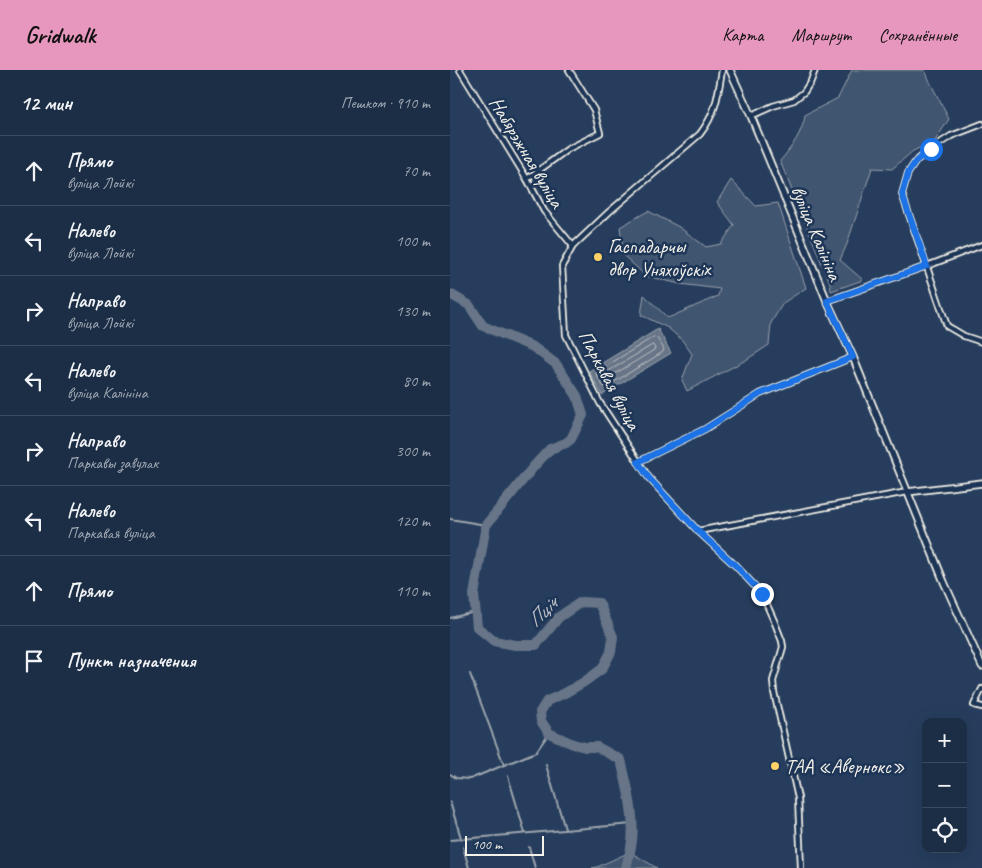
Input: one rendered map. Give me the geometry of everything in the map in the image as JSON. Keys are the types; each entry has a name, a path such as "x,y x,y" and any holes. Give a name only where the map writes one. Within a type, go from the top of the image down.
{"street":[{"name":"Набярэжная вуліца","path":"460,70 544,210 573,246"},
{"path":"527,179 568,149 600,133 594,110 569,70"},
{"name":"Паркавая вуліца","path":"722,70 714,110 708,124 700,134 573,246 562,266 566,335 600,403 649,478 698,531 736,566 762,594 783,647 773,681 798,798 801,868"},
{"name":"вуліца Калініна","path":"730,70 827,301 853,357 944,582 982,666"},
{"path":"750,116 773,106 794,100 804,92 815,70"},
{"path":"982,124 951,136 916,161 908,173 902,194 947,326 964,336 982,342"},
{"path":"827,301 982,246"},
{"path":"638,462 705,429 760,394 853,357"},
{"path":"698,531 907,492 982,484"},
{"path":"982,689 974,705 982,707"}],"shaded area":[{"path":"852,70 925,70 949,119 935,141 913,151 892,169 872,168 840,260 863,280 831,291 830,283 780,161 792,146 805,115 838,98"},
{"path":"731,180 756,206 778,203 806,288 783,303 771,323 769,345 746,360 687,391 682,380 692,354 682,340 668,328 641,315 644,295 668,318 718,296 720,289 680,284 646,276 624,256 620,227 648,211 679,227 706,247 721,244 734,225 717,202"},
{"path":"630,852 657,868 592,868 597,867"}],"water":[{"path":"658,329 671,353 602,395 589,371"}],"waterway":[{"name":"Пціч","path":"450,294 469,305 483,326 533,347 556,364 577,396 583,415 571,439 550,449 486,525 474,595 477,627 494,641 515,645 536,645 559,617 581,602 599,603 613,637 611,652 602,669 584,682 547,701 540,712 541,721 549,733 573,744 597,747 621,760 630,800 633,831 626,868"},
{"path":"450,519 486,525"},
{"path":"450,618 475,612"},
{"path":"470,674 504,765"},
{"path":"450,774 456,778 470,779 536,752 549,733"},
{"path":"546,765 565,829"},
{"path":"508,776 525,833"},
{"path":"450,802 461,838"},
{"path":"450,840 632,824"},
{"path":"463,847 469,868"},
{"path":"529,847 535,868"}],"place":[{"name":"Гаспадарчы двор Уняхоўскіх","path":"598,257"},
{"name":"ТАА «Авернокс»","path":"775,766"}],"route":[{"path":"762,594 736,566 698,531 649,478 638,462 705,429 760,394 853,357 827,301 927,266 902,194 908,173 916,161 931,149"}]}
